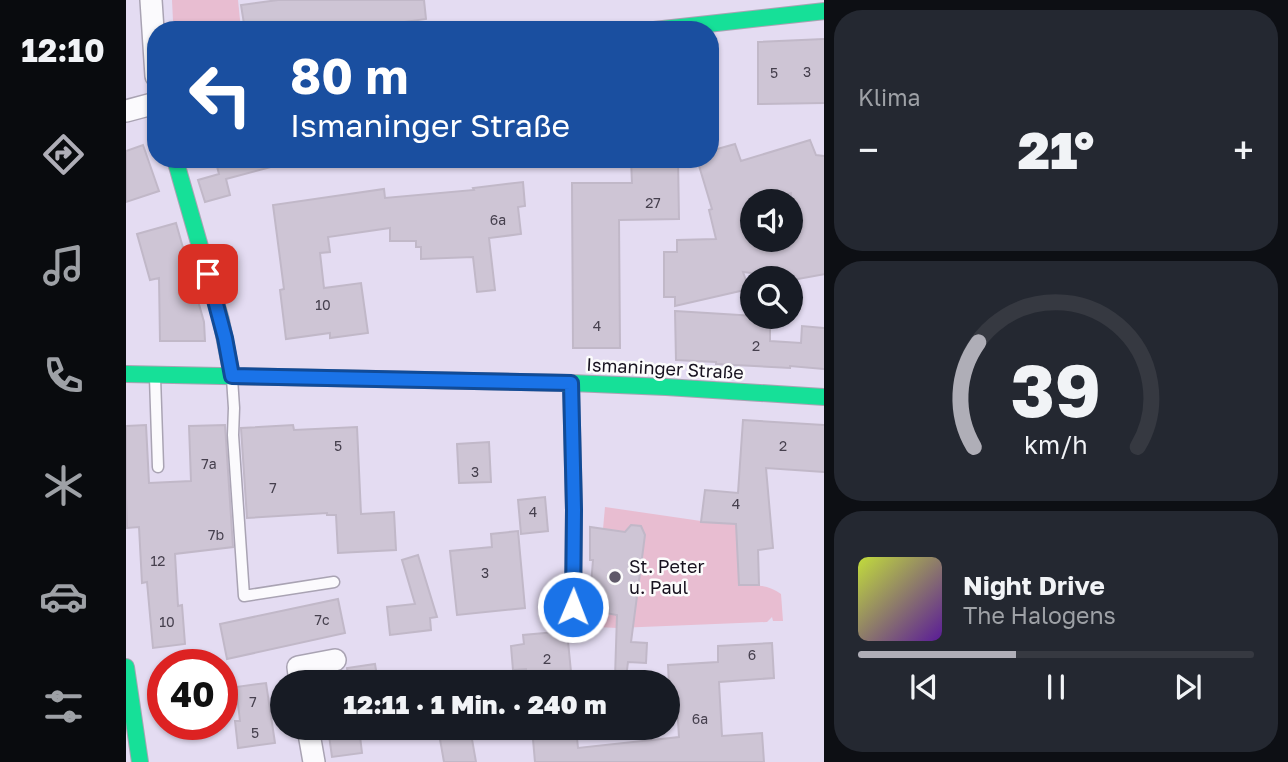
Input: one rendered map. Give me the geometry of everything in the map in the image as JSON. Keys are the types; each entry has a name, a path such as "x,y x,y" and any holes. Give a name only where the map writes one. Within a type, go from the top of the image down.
{"street":[{"path":"151,0 152,21"},
{"path":"719,23 824,11"},
{"path":"126,111 147,105"},
{"path":"177,168 218,310 232,376"},
{"name":"Ismaninger Straße","path":"126,374 571,383 824,397"},
{"path":"571,383 573,607"},
{"path":"298,670 298,667 335,660"},
{"path":"126,667 140,762"},
{"path":"310,740 314,762"}],"lane":[{"path":"155,374 158,467"},
{"path":"232,376 233,435 244,596 334,582"}],"shaded area":[{"path":"172,0 238,0 240,21 173,21"},
{"path":"605,507 736,524 739,585 766,587 781,594 783,621 773,621 772,617 767,622 597,627 599,612 645,535 640,526 631,525 625,532 603,529"}],"building":[{"path":"278,0 424,0 426,19 244,21 241,5"},
{"path":"824,39 824,103 758,104 758,42"},
{"path":"810,140 816,155 824,156 824,274 803,278 803,266 740,266 740,291 675,306 675,297 664,297 664,252 677,252 677,240 716,239 709,210 712,209 700,168 719,168 719,148 735,144 741,161"},
{"path":"143,145 147,168 151,168 159,191 126,202 126,151"},
{"path":"217,168 267,168 226,179 230,195 205,202 198,180 219,174"},
{"path":"631,168 678,168 679,219 619,220 620,348 573,348 572,183 632,183"},
{"path":"523,182 525,206 518,207 521,234 489,238 495,290 477,292 473,257 421,259 421,247 416,247 416,241 390,241 390,228 328,237 330,252 320,253 324,288 361,283 368,333 330,338 330,333 286,339 280,290 284,289 273,205 384,189 385,198 474,190 473,188"},
{"path":"176,223 204,322 205,341 160,341 159,278 150,280 137,234"},
{"path":"675,311 740,315 740,329 770,329 770,341 801,343 803,326 824,328 824,369 676,360"},
{"path":"743,420 824,425 824,472 766,468 773,548 758,550 759,585 739,585 736,524 701,522 705,490 738,493"},
{"path":"146,425 149,483 191,481 189,426 225,425 233,547 175,554 178,606 182,605 185,644 153,648 147,582 142,583 139,527 127,528 126,498 126,426"},
{"path":"293,425 294,430 357,427 361,514 394,512 396,550 338,553 336,515 327,513 247,518 241,428"},
{"path":"489,442 491,482 459,483 457,444"},
{"path":"545,497 548,531 521,534 518,500"},
{"name":"St. Peter u. Paul","path":"631,525 641,526 645,535 631,642 647,643 646,663 628,662 627,670 615,670 617,615 589,610 593,560 590,560 590,527 625,532"},
{"path":"518,531 525,608 457,615 450,551 492,547 491,534"},
{"path":"418,555 437,617 430,618 431,630 390,635 387,607 415,604 402,560"},
{"path":"338,599 345,633 238,657 238,649 225,649 220,624"},
{"path":"567,631 571,670 513,670 511,646 524,644 523,635"},
{"path":"772,643 774,678 719,682 722,736 762,733 764,762 535,762 533,740 577,740 578,748 651,740 680,740 680,670 668,670 668,665 718,662 718,646"},
{"path":"375,664 376,670 347,670"},
{"path":"266,683 270,710 270,740 275,740 275,743 238,748 238,687"},
{"path":"330,740 360,740 362,753 332,757"},
{"path":"440,740 472,740 476,762 444,762"}],"traffic: fast":[{"path":"719,23 824,11"},
{"path":"178,168 221,320 232,376"},
{"path":"126,374 571,383 824,397"},
{"path":"571,383 573,607"},
{"path":"126,667 140,762"}],"place":[{"name":"St. Peter u. Paul","path":"615,577"}],"route":[{"path":"208,274 232,376 571,383 573,607"}]}
